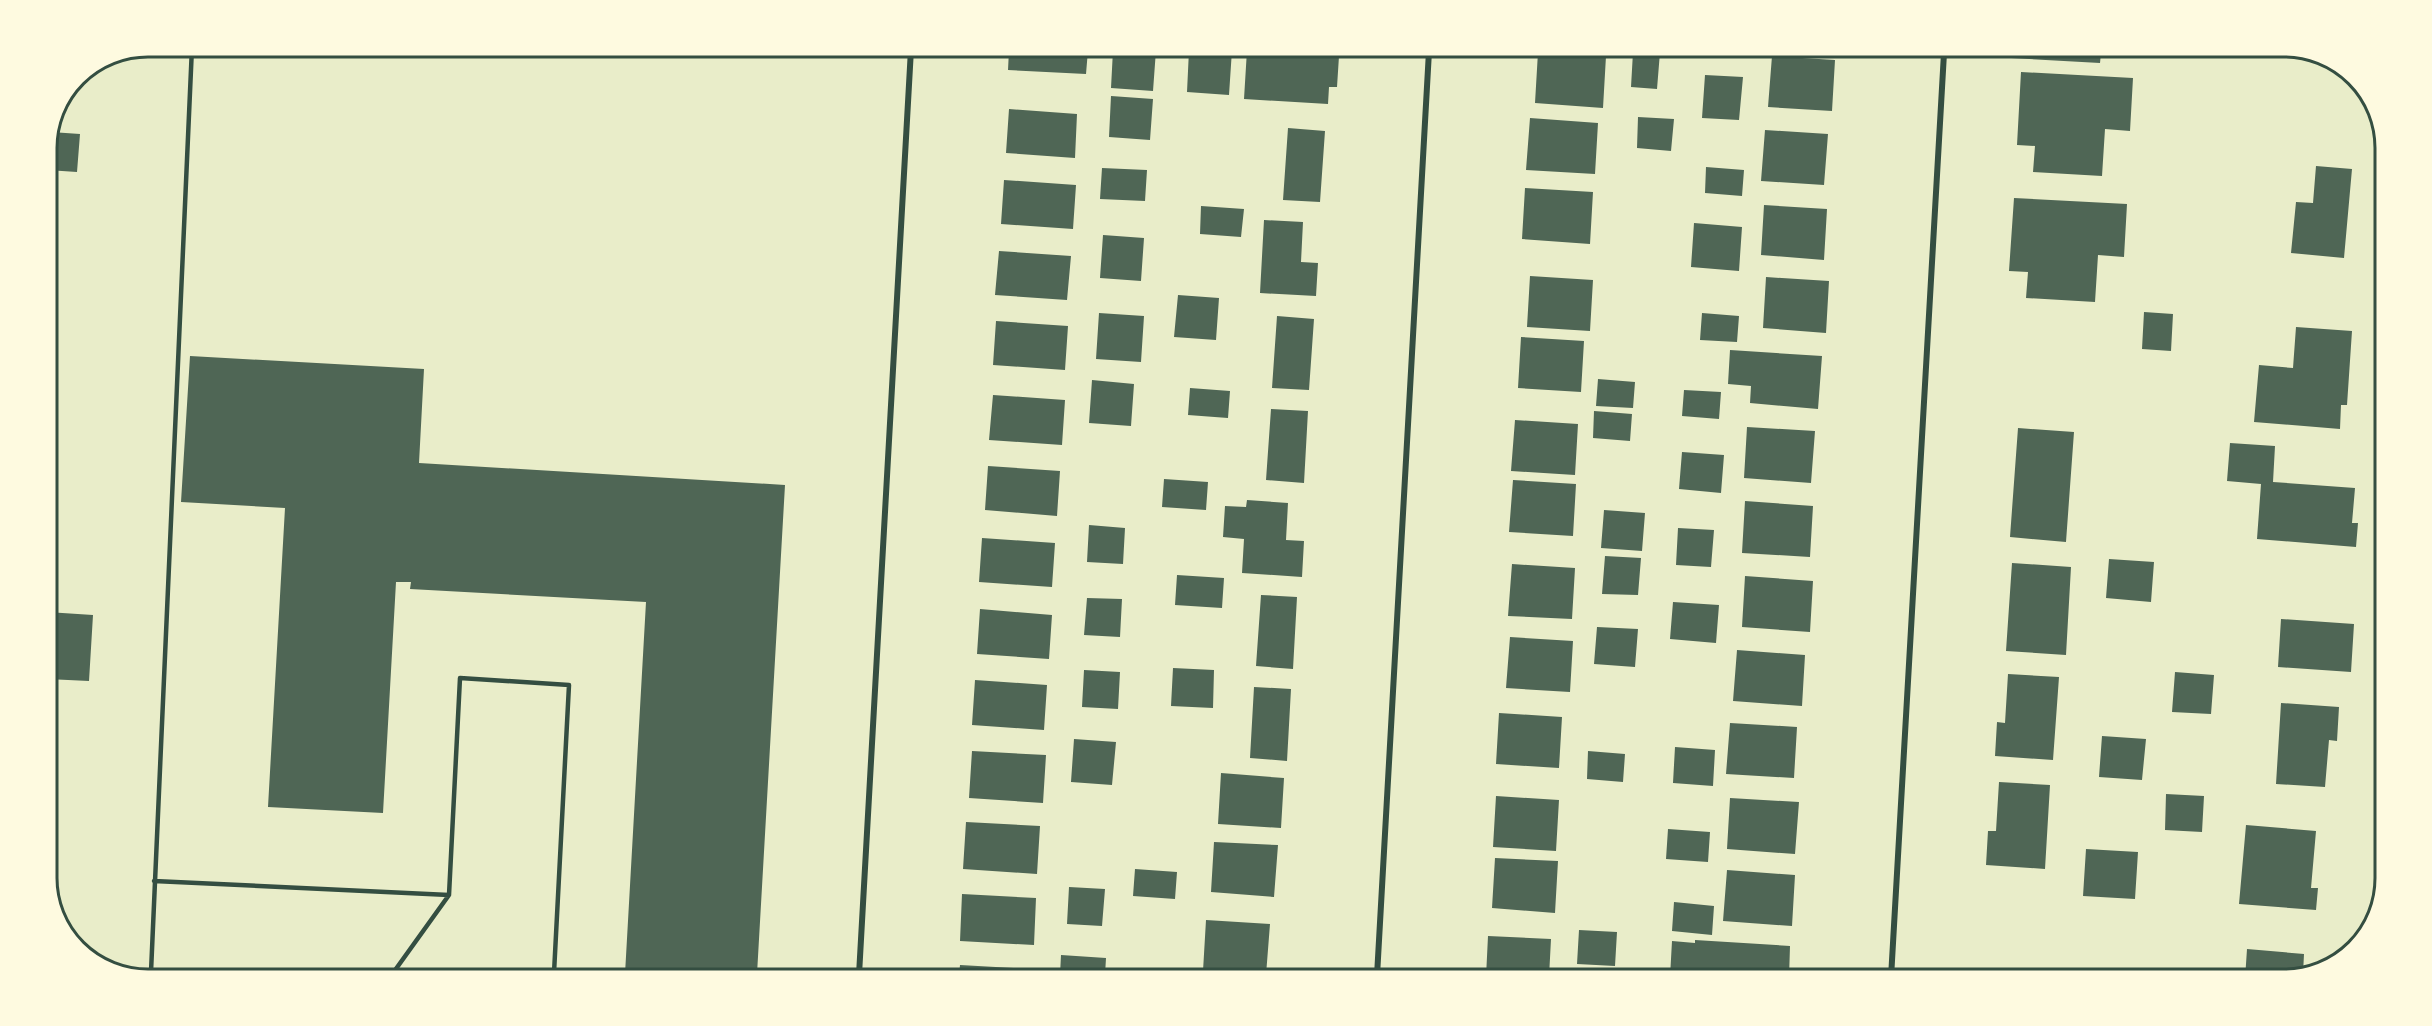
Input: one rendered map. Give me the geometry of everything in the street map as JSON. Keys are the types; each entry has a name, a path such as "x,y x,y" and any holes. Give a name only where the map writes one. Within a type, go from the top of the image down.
{"street":[{"path":"859,969 911,57"},
{"path":"1377,969 1429,57"},
{"path":"1892,969 1944,57"}],"lane":[{"path":"151,969 192,57"},
{"path":"396,969 449,895 460,678 569,686 554,969"},
{"path":"154,881 449,895"}],"building":[{"path":"1009,57 1087,57 1086,74 1008,70"},
{"path":"1113,57 1155,57 1153,91 1111,88"},
{"path":"1189,57 1232,57 1229,95 1187,92"},
{"path":"1247,57 1339,57 1337,87 1329,87 1328,104 1244,99"},
{"path":"1538,57 1606,57 1603,108 1535,103"},
{"path":"1633,57 1660,57 1657,89 1631,87"},
{"path":"1772,57 1835,60 1832,111 1768,107"},
{"path":"2011,57 2101,57 2100,63"},
{"path":"2021,72 2133,78 2130,131 2105,129 2102,176 2033,172 2035,146 2017,145"},
{"path":"1705,75 1743,77 1739,120 1702,118"},
{"path":"1111,96 1153,99 1150,140 1109,137"},
{"path":"1009,109 1077,114 1075,158 1006,153"},
{"path":"1638,117 1674,119 1671,151 1637,148"},
{"path":"1530,118 1598,123 1595,174 1526,170"},
{"path":"1288,128 1325,131 1320,202 1283,200"},
{"path":"1765,130 1828,134 1824,185 1761,181"},
{"path":"59,133 80,134 77,172 57,171"},
{"path":"2316,166 2352,169 2344,258 2291,253 2296,202 2313,203"},
{"path":"1706,167 1744,170 1742,196 1705,193"},
{"path":"1102,168 1147,170 1145,201 1100,199"},
{"path":"1004,180 1076,185 1073,229 1001,224"},
{"path":"1525,188 1593,192 1590,244 1522,239"},
{"path":"2014,198 2127,204 2124,257 2098,255 2095,302 2026,298 2028,272 2009,271"},
{"path":"1764,205 1827,209 1824,260 1761,255"},
{"path":"1201,206 1244,209 1241,237 1200,234"},
{"path":"1264,220 1303,222 1301,262 1318,263 1316,296 1260,293"},
{"path":"1694,223 1742,227 1739,271 1691,267"},
{"path":"1103,235 1144,238 1141,281 1100,278"},
{"path":"999,251 1071,256 1067,300 995,295"},
{"path":"1530,276 1593,280 1590,331 1527,327"},
{"path":"1766,277 1829,281 1826,333 1763,328"},
{"path":"1178,295 1219,298 1216,340 1174,337"},
{"path":"2144,312 2173,314 2171,351 2142,349"},
{"path":"1099,313 1144,316 1141,362 1096,359"},
{"path":"1702,313 1739,316 1737,342 1700,340"},
{"path":"1277,316 1314,319 1309,390 1272,388"},
{"path":"996,321 1068,326 1065,370 993,365"},
{"path":"2296,327 2352,331 2347,405 2341,405 2340,429 2254,422 2259,365 2293,368"},
{"path":"1521,337 1584,341 1581,392 1518,388"},
{"path":"1730,350 1822,356 1818,409 1750,403 1751,386 1728,384"},
{"path":"190,356 424,369 419,463 785,485 757,969 625,969 646,602 410,589 411,582 396,582 383,813 268,807 285,508 181,502"},
{"path":"1598,379 1635,382 1633,408 1596,406"},
{"path":"1092,380 1134,384 1131,426 1089,423"},
{"path":"1190,388 1230,391 1228,418 1188,415"},
{"path":"1684,390 1721,392 1719,419 1682,416"},
{"path":"993,395 1065,400 1062,445 989,440"},
{"path":"1271,409 1308,411 1304,483 1266,480"},
{"path":"1594,411 1632,414 1630,441 1593,438"},
{"path":"1515,420 1578,424 1575,475 1511,471"},
{"path":"1747,427 1815,431 1811,483 1744,478"},
{"path":"2018,428 2074,432 2066,542 2010,537"},
{"path":"2230,443 2275,446 2273,482 2355,488 2352,523 2358,523 2356,547 2257,539 2261,484 2227,481"},
{"path":"1682,452 1724,455 1721,493 1679,489"},
{"path":"988,466 1060,471 1057,516 985,510"},
{"path":"1164,479 1208,482 1206,510 1162,507"},
{"path":"1513,480 1576,484 1573,536 1509,532"},
{"path":"1247,500 1288,503 1286,540 1304,541 1302,577 1242,573 1244,539 1223,537 1225,506 1246,507"},
{"path":"1745,501 1813,506 1810,557 1742,553"},
{"path":"1604,510 1645,513 1642,551 1601,548"},
{"path":"1089,525 1125,528 1123,564 1087,562"},
{"path":"1678,528 1714,530 1711,567 1676,565"},
{"path":"982,538 1055,543 1052,587 979,582"},
{"path":"1605,556 1641,558 1638,595 1602,594"},
{"path":"2109,559 2154,562 2151,602 2106,598"},
{"path":"2012,563 2071,567 2066,655 2006,651"},
{"path":"1512,564 1575,568 1572,619 1508,616"},
{"path":"1177,575 1224,578 1222,608 1175,605"},
{"path":"1745,576 1813,581 1810,632 1742,627"},
{"path":"1261,595 1297,597 1293,669 1256,666"},
{"path":"1087,598 1122,599 1120,637 1084,635"},
{"path":"1673,602 1719,605 1716,643 1670,639"},
{"path":"980,609 1052,615 1049,659 977,654"},
{"path":"57,613 93,615 89,681 57,679"},
{"path":"2281,619 2354,624 2351,672 2278,667"},
{"path":"1597,627 1638,629 1635,667 1594,664"},
{"path":"1510,637 1573,641 1570,692 1506,688"},
{"path":"1737,650 1805,655 1802,706 1733,701"},
{"path":"1173,668 1214,670 1213,708 1171,706"},
{"path":"1084,670 1120,672 1118,709 1082,707"},
{"path":"2175,672 2214,675 2211,714 2172,712"},
{"path":"2008,674 2059,677 2053,760 1995,756 1997,722 2005,723"},
{"path":"975,680 1047,685 1044,730 972,725"},
{"path":"1254,687 1291,689 1287,761 1250,758"},
{"path":"2281,703 2339,707 2337,741 2329,740 2325,787 2276,784"},
{"path":"1499,713 1562,717 1559,768 1496,764"},
{"path":"1730,723 1797,727 1794,778 1726,774"},
{"path":"2102,736 2146,739 2142,780 2099,777"},
{"path":"1074,739 1116,742 1112,785 1071,782"},
{"path":"1675,747 1715,750 1713,786 1673,783"},
{"path":"972,751 1046,755 1043,803 969,798"},
{"path":"1588,751 1625,754 1623,782 1587,779"},
{"path":"1221,773 1284,778 1281,828 1218,824"},
{"path":"1999,782 2050,785 2045,869 1986,865 1988,831 1996,831"},
{"path":"2166,794 2204,796 2202,832 2165,830"},
{"path":"1496,796 1559,800 1556,851 1493,847"},
{"path":"1730,798 1799,802 1795,854 1727,849"},
{"path":"966,822 1040,826 1037,874 963,869"},
{"path":"2246,825 2316,831 2311,888 2318,888 2316,910 2239,904"},
{"path":"1668,829 1710,832 1708,862 1666,859"},
{"path":"1214,842 1278,845 1274,897 1211,892"},
{"path":"2086,849 2138,852 2135,899 2083,896"},
{"path":"1495,858 1558,861 1555,913 1492,908"},
{"path":"1135,869 1177,872 1175,899 1133,896"},
{"path":"1727,870 1795,875 1792,926 1723,921"},
{"path":"1069,887 1105,889 1102,926 1067,924"},
{"path":"962,894 1036,898 1034,945 960,941"},
{"path":"1674,902 1714,906 1712,935 1672,931"},
{"path":"1206,920 1270,924 1266,969 1203,969"},
{"path":"1579,930 1617,932 1615,966 1577,964"},
{"path":"1488,936 1551,939 1549,969 1486,969"},
{"path":"1695,940 1790,946 1789,969 1670,969 1672,941 1695,943"},
{"path":"2247,949 2304,954 2303,967 2246,969"},
{"path":"1061,955 1106,958 1105,969 1060,969"},
{"path":"960,965 1033,969 960,969"}]}
